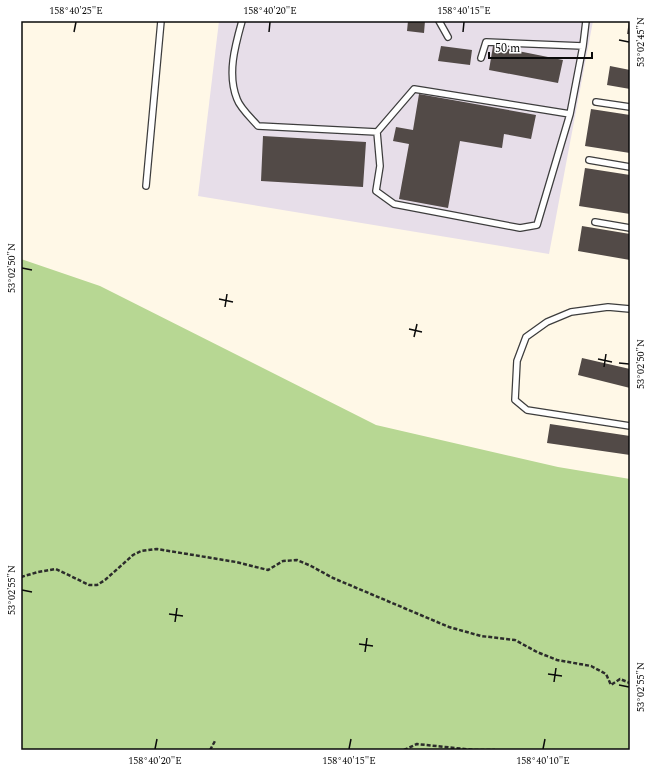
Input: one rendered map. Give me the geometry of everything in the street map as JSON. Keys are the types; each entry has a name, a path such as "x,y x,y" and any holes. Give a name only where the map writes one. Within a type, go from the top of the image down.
{"lane":[{"path":"146,186 161,21"},
{"path":"242,21 232,66 235,88 237,100 258,126 377,132"},
{"path":"438,21 448,37"},
{"path":"570,114 414,89 377,132 380,166 376,190 394,204 520,228 536,225 570,114 583,46 586,21"},
{"path":"481,58 486,42 583,46"},
{"path":"596,102 630,107"},
{"path":"589,160 630,167"},
{"path":"595,222 630,228"},
{"path":"630,309 608,307 571,312 547,322 526,337 517,361 515,400 527,410 630,426"}],"path":[{"path":"21,577 56,569 89,585 98,585 133,555 141,551 157,549 236,562 268,570 283,561 297,560 312,566 333,578 449,627 481,636 515,640 537,652 557,660 591,666 606,674 611,685 620,679 630,683"},
{"path":"210,750 215,741"},
{"path":"404,750 417,744 474,750 495,750"}],"shaded area":[{"path":"219,21 593,21 549,254 198,196"}],"green space":[{"path":"21,259 100,286 376,425 558,467 630,479 630,750 21,750"}],"building":[{"path":"408,21 425,21 424,33 407,31"},
{"path":"629,21 630,34 627,34"},
{"path":"441,46 472,50 470,65 438,61"},
{"path":"493,46 563,60 558,83 489,70"},
{"path":"610,66 630,70 630,89 607,85"},
{"path":"419,94 536,115 531,139 504,134 502,148 460,141 448,208 399,199 409,144 393,141 396,127 413,130"},
{"path":"591,109 630,115 630,153 585,146"},
{"path":"263,136 366,142 363,187 261,181"},
{"path":"585,168 630,175 630,214 579,206"},
{"path":"582,226 630,234 630,260 578,251"},
{"path":"582,358 630,369 630,388 578,375"},
{"path":"550,424 630,436 630,455 547,443"}]}
